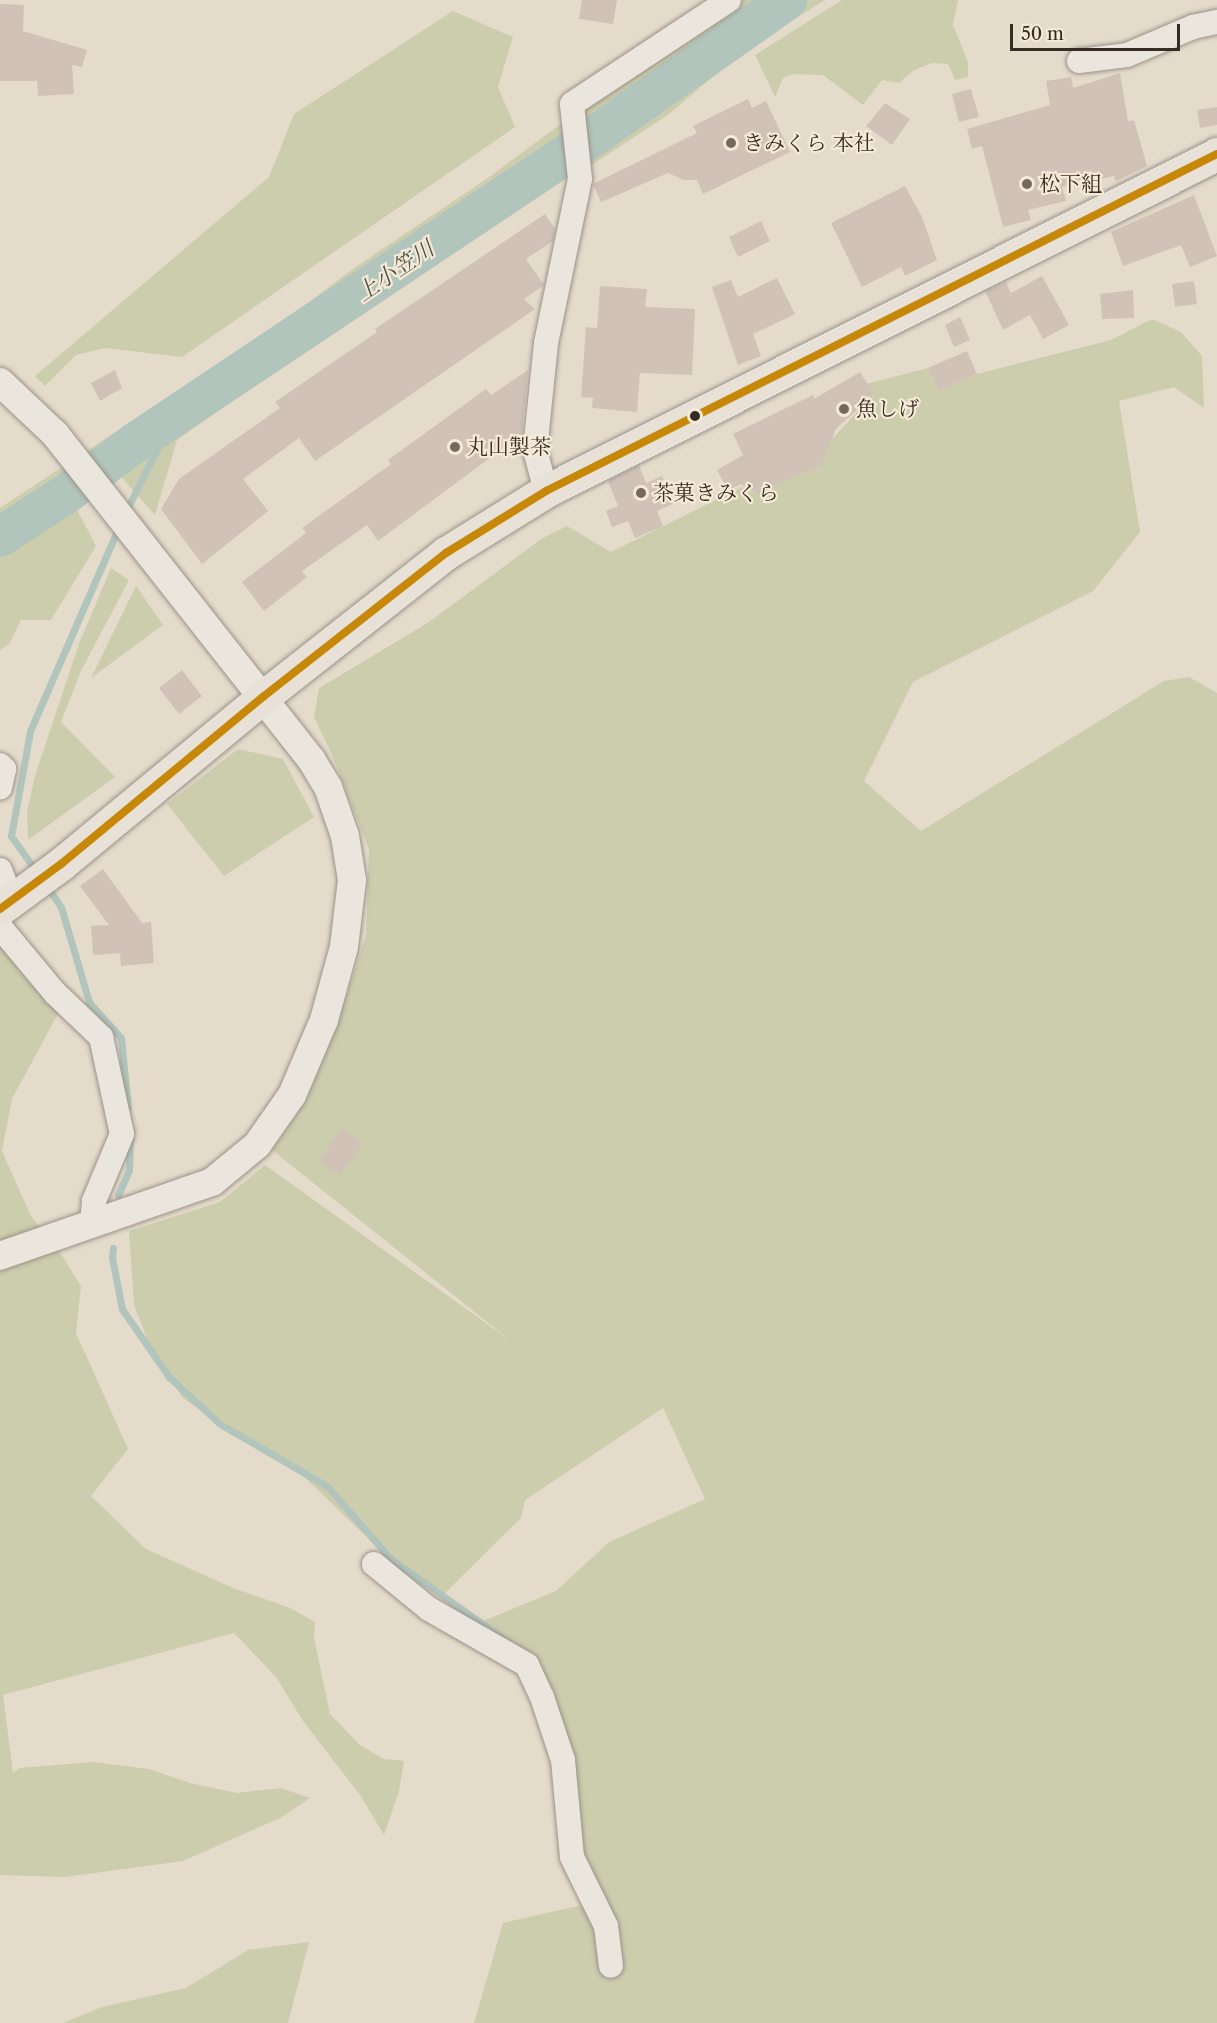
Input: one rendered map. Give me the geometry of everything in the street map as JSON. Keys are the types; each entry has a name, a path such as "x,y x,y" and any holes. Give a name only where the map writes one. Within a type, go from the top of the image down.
{"main road":[{"path":"8,908 263,697 446,553 546,491 1217,154"}],"street":[{"path":"546,491 536,450 546,343 580,179 576,124 572,104 729,0"},
{"path":"1079,61 1127,55 1193,27 1217,22"},
{"path":"0,1256 212,1182 257,1145 292,1095 324,1020 344,947 352,880 345,836 328,787 311,759 55,434 6,387"},
{"path":"0,765 4,769 0,788"},
{"path":"0,870 8,908 55,993 101,1037 122,1134 94,1201 92,1224"},
{"path":"374,1564 429,1609 527,1665 542,1697 563,1760 572,1857 606,1926 611,1966"}],"green space":[{"path":"737,0 825,0 742,52 669,114 592,165 549,185 177,440 155,515 116,471 73,502 96,546 51,620 21,620 9,644 0,650 0,508 282,322 357,266 488,178 586,105"},
{"path":"842,0 958,0 953,25 968,62 968,77 955,80 948,64 932,63 914,70 899,83 882,80 863,105 823,75 792,74 783,78 775,97 755,55"},
{"path":"453,11 513,37 498,87 515,127 182,357 105,348 76,355 45,386 35,376 269,177 294,114"},
{"path":"1152,319 1181,332 1202,356 1204,408 1174,387 1119,401 1140,532 1093,591 913,682 864,781 921,831 1164,681 1189,677 1217,693 1217,2023 474,2023 503,1923 582,1905 563,1760 527,1665 466,1628 556,1591 609,1542 705,1499 663,1408 525,1500 521,1518 444,1594 400,1569 302,1475 239,1438 183,1398 155,1359 134,1305 129,1231 220,1202 265,1165 511,1341 272,1150 307,1099 345,1001 366,935 369,849 332,755 314,717 319,688 429,622 541,539 567,526 611,552 742,487 757,494 820,465 832,439 874,394 866,384 928,368 939,391 977,374 1111,340"},
{"path":"111,568 129,580 81,671 61,722 115,777 28,840 27,812 35,776 80,641"},
{"path":"136,586 163,625 91,678"},
{"path":"238,749 283,759 314,817 224,876 167,804"},
{"path":"0,944 60,1010 12,1099 2,1151 31,1216 61,1254 81,1286 76,1333 128,1449 91,1496 146,1549 233,1588 290,1608 315,1622 314,1638 330,1714 360,1745 384,1759 404,1761 399,1791 384,1835 360,1795 303,1721 276,1677 234,1633 3,1695 13,1773 19,1768 92,1762 149,1769 190,1783 237,1793 281,1788 310,1798 282,1817 183,1861 65,1877 0,1875"},
{"path":"309,1942 288,2023 63,2023 102,2007 186,1988 248,1950"}],"building":[{"path":"582,0 617,0 613,24 579,19"},
{"path":"0,4 24,5 23,31 87,50 82,67 72,65 74,94 38,96 37,81 0,81"},
{"path":"1120,73 1128,121 1134,120 1147,166 1116,181 1114,176 1062,187 1066,201 1028,210 1031,220 1003,227 982,146 972,149 967,129 1050,105 1046,81 1071,77 1073,88"},
{"path":"971,89 979,117 959,122 952,94"},
{"name":"きみくら 本社","path":"748,99 752,108 766,101 790,152 703,194 697,180 684,180 668,173 601,202 593,184 697,133 693,126"},
{"path":"885,103 910,119 892,145 866,126"},
{"path":"1217,107 1217,125 1200,128 1197,110"},
{"path":"905,186 922,217 937,260 905,276 901,267 862,287 831,223"},
{"path":"1194,195 1217,256 1190,267 1181,245 1123,266 1111,232"},
{"path":"545,214 555,229 553,241 526,259 544,285 524,299 535,309 315,461 299,438 243,479 268,511 202,564 161,509 179,479 280,408 275,402 377,332 375,329"},
{"path":"761,221 770,241 738,257 729,237"},
{"path":"1042,276 1069,325 1043,339 1030,315 1003,330 985,291 1006,282 1011,293"},
{"path":"777,278 795,314 753,334 761,356 738,365 712,287 731,280 738,297"},
{"path":"1194,281 1197,304 1175,307 1172,284"},
{"path":"600,286 647,289 645,307 695,309 692,375 640,373 637,412 592,408 593,398 581,397 586,327 597,328"},
{"path":"1133,290 1134,318 1102,319 1100,294"},
{"path":"960,317 970,340 954,347 945,325"},
{"path":"967,351 977,374 939,391 928,368"},
{"path":"115,370 122,388 100,401 91,383"},
{"path":"528,370 522,434 378,541 367,525 302,571 307,577 264,611 242,582 306,533 302,528 391,464 388,460 486,389 491,395"},
{"path":"860,372 874,394 836,429 821,465 757,494 741,484 728,490 717,470 743,455 733,434 813,395 814,399"},
{"name":"茶菓きみくら","path":"639,465 646,483 662,476 673,504 657,511 663,526 635,538 628,521 612,527 606,511 618,506 608,481"},
{"path":"182,670 202,696 179,714 159,688"},
{"path":"103,869 142,923 151,922 154,963 121,966 120,953 93,955 91,926 109,925 80,886"},
{"path":"342,1128 363,1143 340,1175 319,1161"}],"waterway":[{"name":"上小笠川","path":"0,537 69,492 136,442 600,132 787,0"},
{"path":"126,511 171,421"},
{"path":"36,871 11,836 30,731 119,526"},
{"path":"46,885 61,907 89,1002 121,1038 128,1108"},
{"path":"118,1195 129,1170 130,1140"},
{"path":"113,1248 112,1258 122,1309 169,1377 220,1424 327,1486 391,1559 501,1637"}],"transit line":[{"path":"0,909 61,864 263,697 446,553 546,491 1217,154"}],"place":[{"name":"きみくら 本社","path":"731,143"},
{"name":"松下組","path":"1027,184"},
{"name":"魚しげ","path":"844,409"},
{"name":"丸山製茶","path":"455,447"},
{"name":"茶菓きみくら","path":"641,493"}]}
